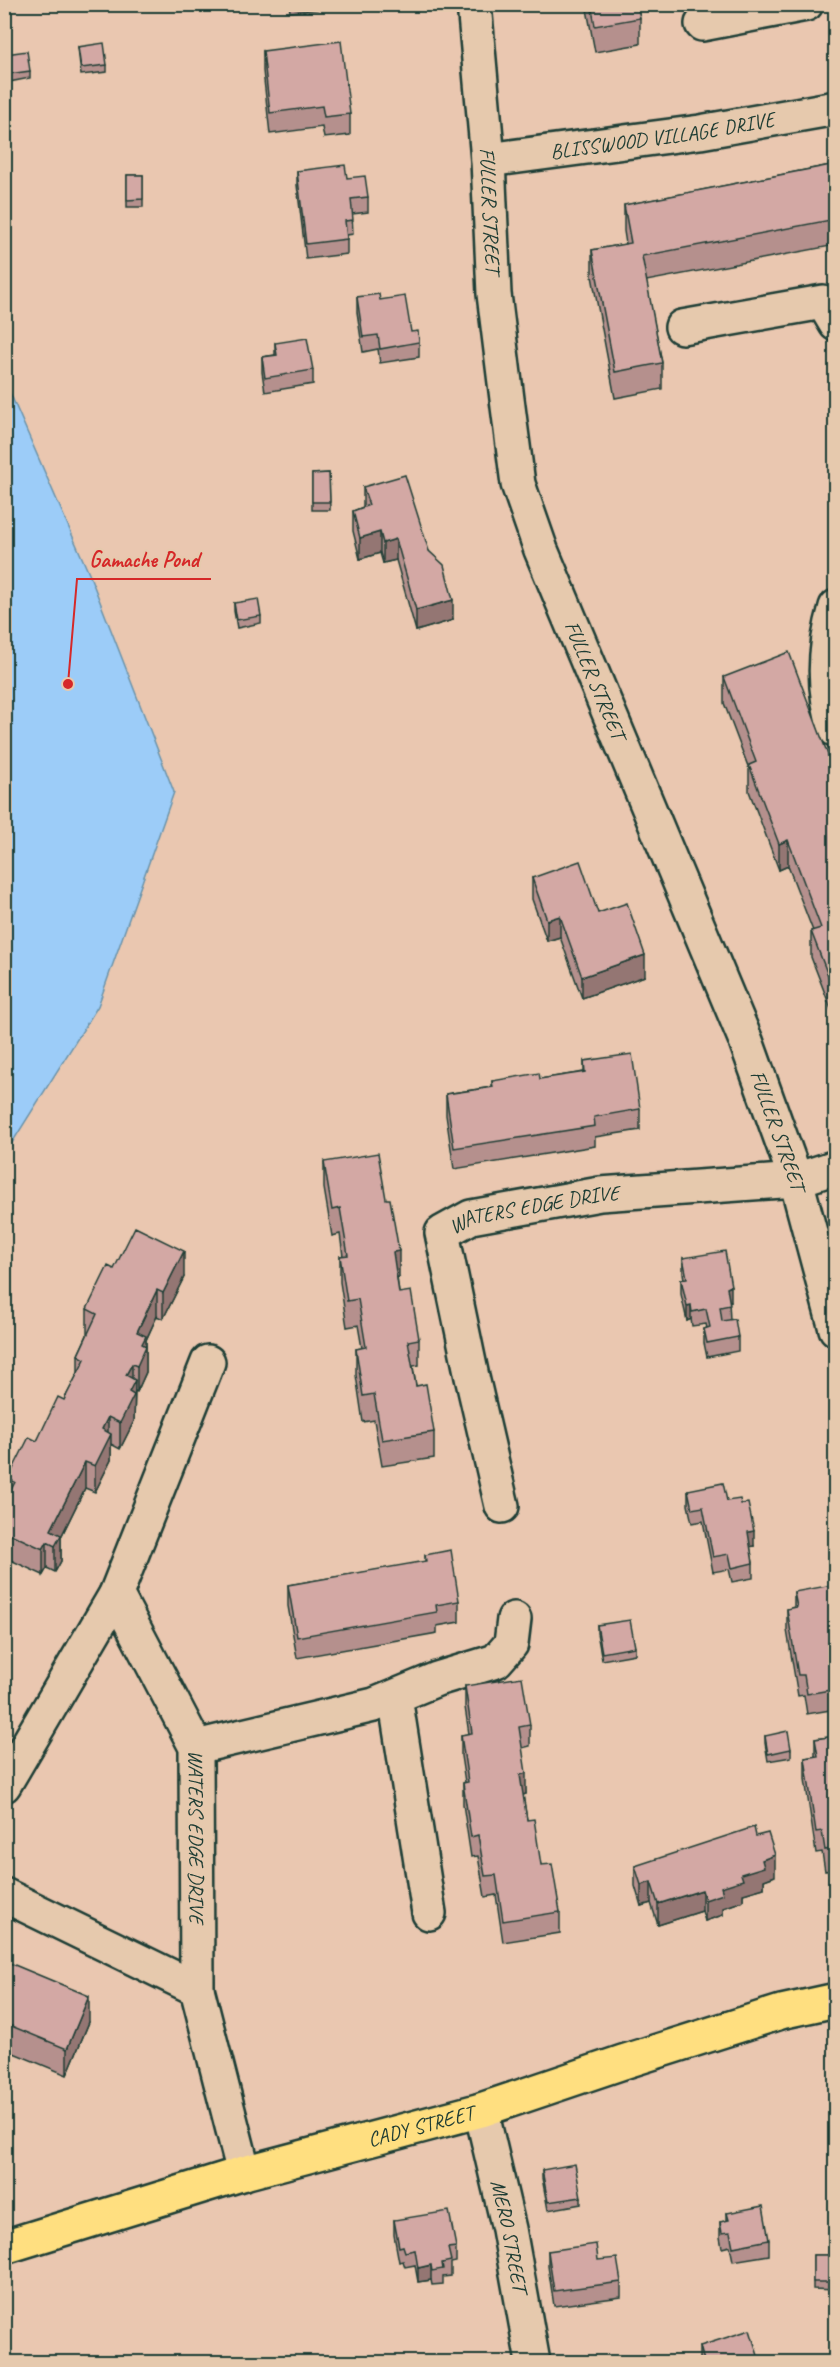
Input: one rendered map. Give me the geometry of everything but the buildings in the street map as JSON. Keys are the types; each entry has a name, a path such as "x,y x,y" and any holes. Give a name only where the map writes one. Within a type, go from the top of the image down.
{"main road":[{"name":"CADY STREET","path":"4,2247 244,2173 481,2110 781,2012 836,2001"}],"street":[{"name":"FULLER STREET","path":"474,4 488,160 494,294 518,484 541,550 746,1041 796,1180 836,1329"},
{"path":"702,24 806,4"},
{"name":"BLISSWOOD VILLAGE DRIVE","path":"488,160 700,132 836,108"},
{"path":"682,327 823,302 836,324"},
{"path":"836,607 830,628 825,685 836,730"},
{"name":"WATERS EDGE DRIVE","path":"502,1506 442,1233 471,1217 600,1194 796,1180 836,1167"},
{"path":"4,1785 116,1594 208,1362"},
{"path":"116,1594 196,1747"},
{"name":"WATERS EDGE DRIVE","path":"244,2173 197,1989 196,1747 374,1705 437,1679 496,1662 511,1644 514,1619"},
{"path":"395,1696 429,1913"},
{"path":"4,1895 197,1989"},
{"name":"MERO STREET","path":"481,2110 508,2229 533,2362"}],"water":[{"path":"4,379 90,576 174,792 98,1006 5,1154"}],"place":[{"name":"Gamache Pond","path":"68,684"}]}
